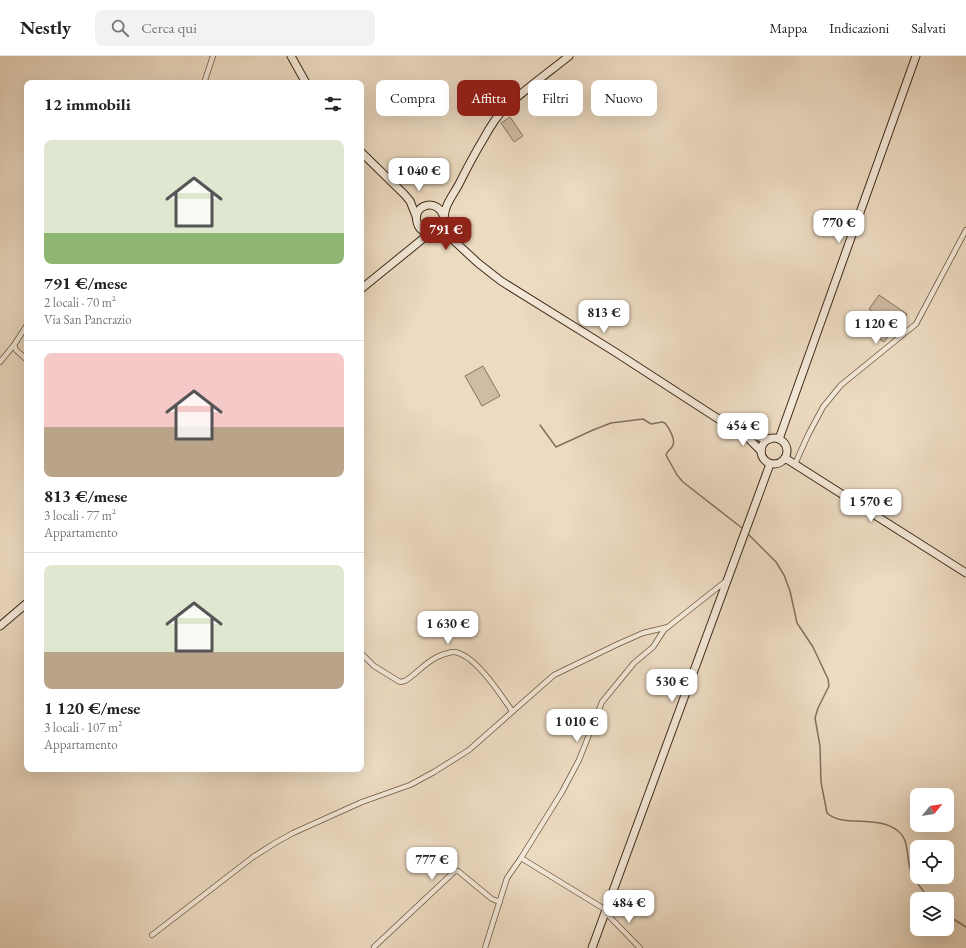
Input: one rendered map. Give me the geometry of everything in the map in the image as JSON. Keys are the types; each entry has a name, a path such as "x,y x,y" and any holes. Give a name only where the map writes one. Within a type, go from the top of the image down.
{"main road":[{"path":"291,56 304,80"},
{"path":"364,287 432,232 442,226 446,208 483,138 494,121 505,109 569,56"},
{"path":"779,439 916,56"},
{"path":"364,155 410,201 417,223 421,229 444,236 454,245 461,248"},
{"path":"404,194 418,203 438,207 441,210 448,233 461,248 501,281 615,352 737,431 748,438 761,450 763,459 770,464 777,464 786,458 787,454 785,443 779,439 762,438 737,431"},
{"path":"416,216 420,209 429,205 450,200"},
{"path":"416,245 421,229"},
{"path":"761,450 764,443 770,439"},
{"path":"786,458 966,573"},
{"path":"592,948 770,464"},
{"path":"0,626 24,606"}],"street":[{"path":"205,80 213,56"},
{"path":"795,464 823,407 841,385 916,324 966,230"},
{"path":"0,362 14,345 24,329"},
{"path":"14,345 16,350 24,357"},
{"path":"485,948 508,878 522,858 562,792 579,760 602,702 634,663 653,647 664,630 727,580"},
{"path":"152,934 253,857 275,843 293,833 362,802 410,785 469,750 554,675 636,636 668,627"},
{"path":"364,656 374,666 400,682 405,681 437,658 452,652 463,655 470,659 481,670 512,711"},
{"path":"522,858 606,911 640,948"},
{"path":"374,947 455,871 458,871 492,899 500,902"}],"shaded area":[{"path":"510,117 523,136 514,142 501,123"},
{"path":"879,295 907,314 897,328 869,309"},
{"path":"870,316 892,331 884,342 863,327"},
{"path":"483,366 500,396 482,406 465,376"}],"waterway":[{"path":"540,425 556,447 611,423 643,419 651,424 662,422 665,423 674,441 672,447 666,455 677,475 683,482 742,528"},
{"path":"749,535 776,562 784,575 790,591 797,623 813,647 828,679 829,686 818,708 815,718 820,746 821,782 827,813 842,820 880,823 890,826 898,831 905,840 912,874 924,892"},
{"path":"954,919 966,927"}]}
